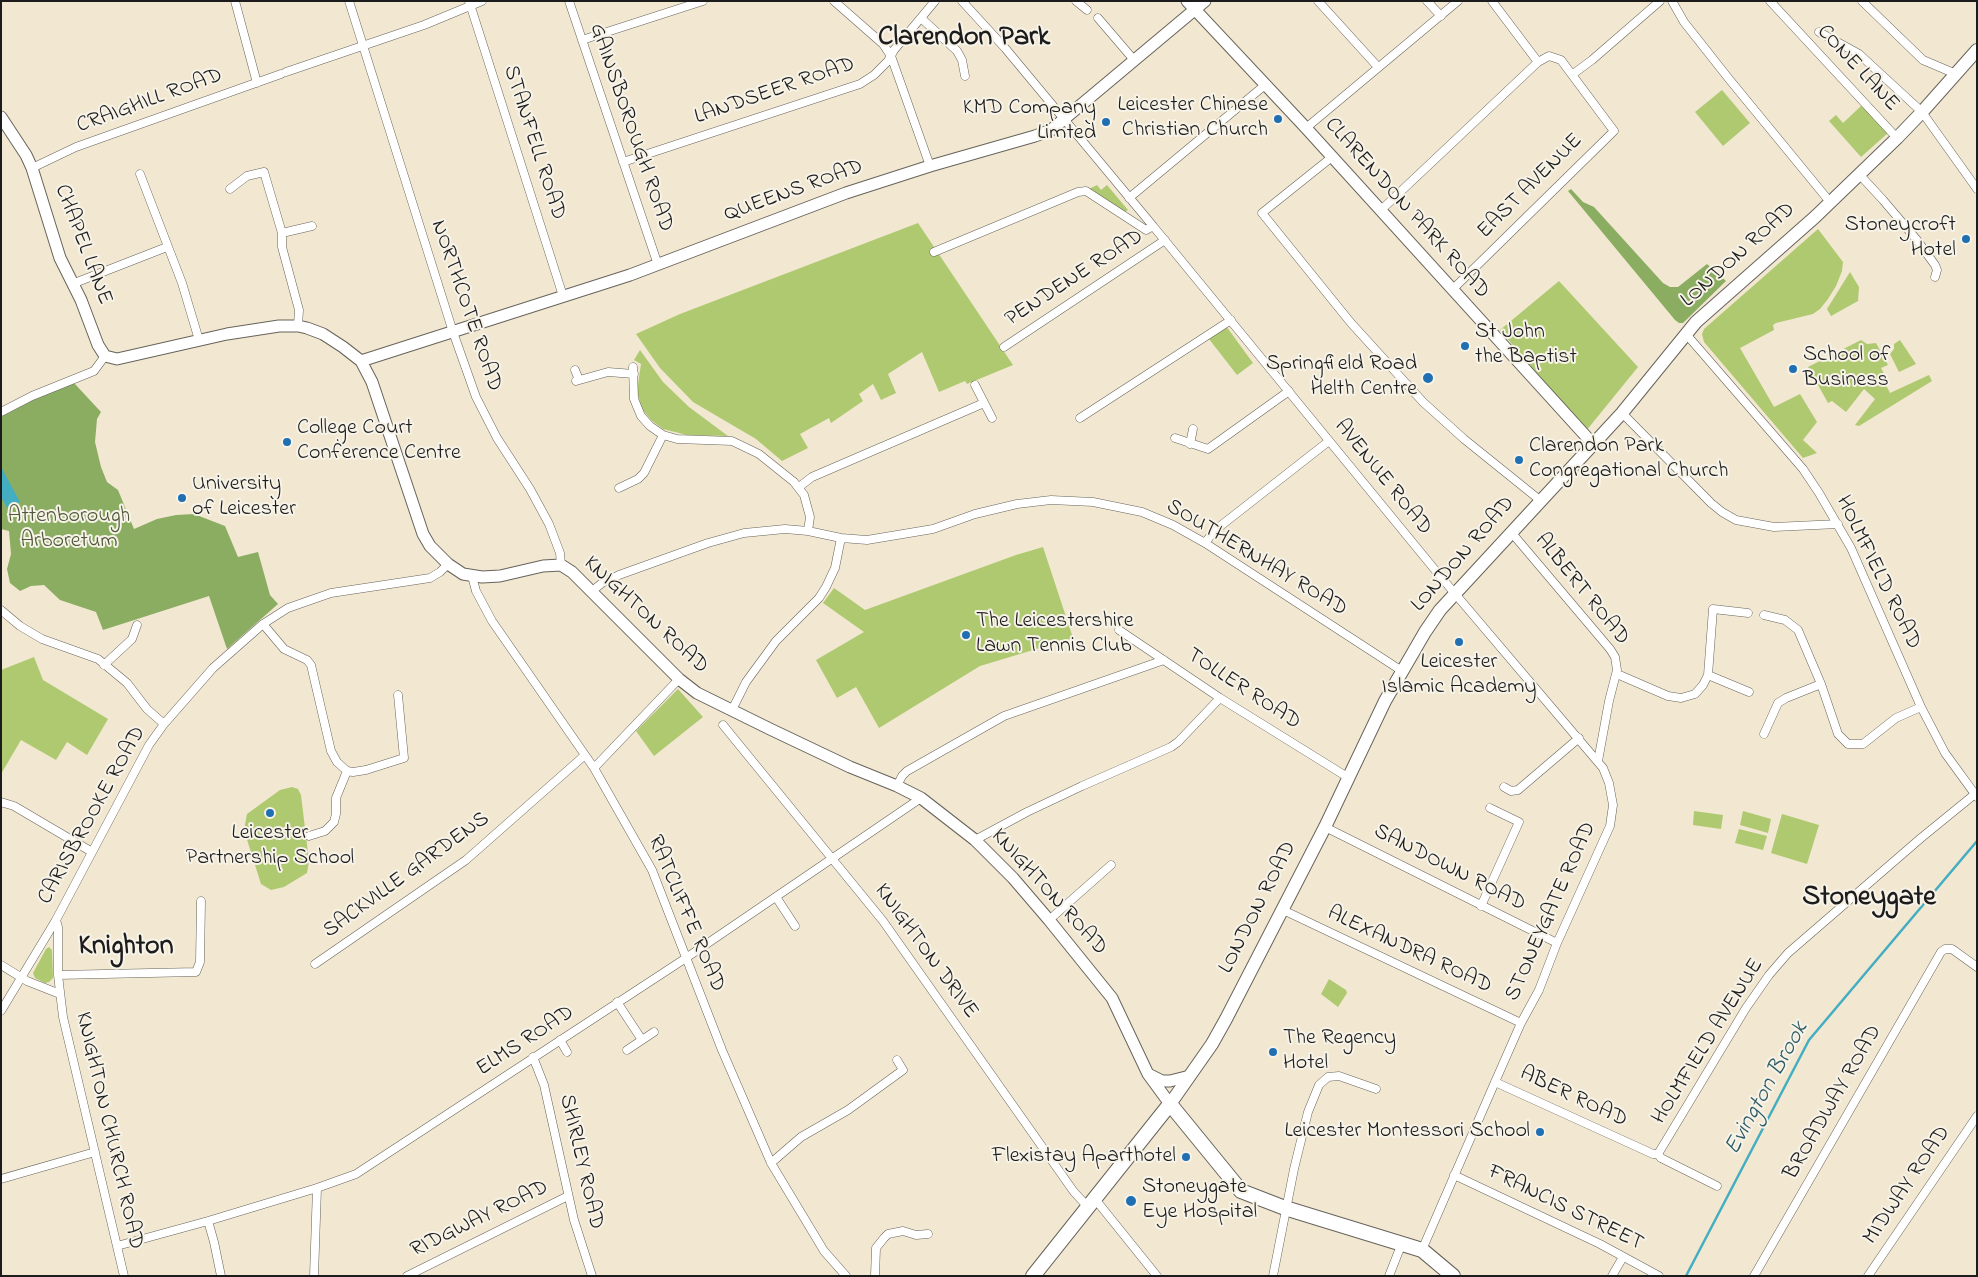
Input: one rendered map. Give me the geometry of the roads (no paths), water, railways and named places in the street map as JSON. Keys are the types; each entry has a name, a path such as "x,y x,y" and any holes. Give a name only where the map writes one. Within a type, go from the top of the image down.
{"highway":[{"name":"LONDON ROAD","path":"1033,1276 1170,1104"},
{"path":"1170,1104 1241,1191 1285,1208 1402,1242 1422,1250 1453,1276"}],"main road":[{"name":"LONDON ROAD","path":"1170,1104 1226,1019 1325,827 1374,723 1425,632 1454,593 1622,413 1696,322 1830,202 1897,138 1977,50"}],"street":[{"path":"235,1 257,83"},
{"name":"NORTHCOTE ROAD","path":"349,1 453,332 484,414 544,515 560,553 561,565"},
{"name":"CRAIGHILL ROAD","path":"32,168 76,147 363,46 482,1"},
{"name":"GAINSBOROUGH ROAD","path":"569,1 658,265"},
{"path":"582,40 703,1"},
{"path":"834,1 883,44 891,56 930,166"},
{"name":"LANDSEER ROAD","path":"623,162 860,84 874,75 935,1"},
{"name":"AVENUE ROAD","path":"962,1 1065,119 1454,593"},
{"path":"1076,1 1087,10"},
{"name":"QUEENS ROAD","path":"361,361 658,265 846,193 1050,130 1134,60 1191,5 1205,1"},
{"path":"1318,1 1378,67"},
{"path":"1427,1 1440,16"},
{"path":"1306,128 1458,1"},
{"path":"1492,1 1538,62"},
{"path":"1380,211 1538,62 1549,56 1561,60 1573,74 1660,1"},
{"path":"1672,1 1684,22 1830,202"},
{"name":"CONE LANE","path":"1770,1 1897,138"},
{"path":"1862,1 1923,60 1956,74"},
{"name":"STANFELL ROAD","path":"470,4 563,296"},
{"name":"CLARENDON PARK ROAD","path":"1191,5 1332,156 1593,444"},
{"path":"921,18 957,51 962,60 965,76"},
{"path":"1098,18 1134,60"},
{"path":"1819,32 1859,54 1922,112 1977,189"},
{"name":"EAST AVENUE","path":"1452,290 1614,131 1573,74"},
{"path":"1130,198 1265,85"},
{"name":"CHAPEL LANE","path":"1,117 26,155 32,168 60,258 98,345 108,358"},
{"path":"1332,156 1262,213 1351,323 1423,402 1464,439 1541,501"},
{"path":"230,189 247,176 264,172 282,233 282,247 299,310 298,326"},
{"path":"140,174 188,302 199,340"},
{"path":"1859,174 1917,240 1935,265 1937,270 1934,277"},
{"path":"934,252 1078,192 1086,191 1146,230 1153,226"},
{"path":"282,233 312,226"},
{"name":"PENDENE ROAD","path":"1004,346 1165,240"},
{"path":"72,284 167,247"},
{"path":"1080,418 1231,320"},
{"name":"KNIGHTON ROAD","path":"108,358 122,358 252,330 298,326 323,334 361,361 372,382 423,534 430,546 448,564 463,574 472,576 500,576 544,566 561,565 572,572 679,679 697,693 850,767 897,786 920,798 975,840 1013,878 1050,920 1112,998 1148,1074 1170,1104"},
{"name":"HOLMFIELD ROAD","path":"1686,334 1803,469 1838,524 1851,548 1921,708 1946,753 1976,796"},
{"path":"1,412 32,396 90,373 108,358"},
{"path":"575,370 577,381 608,372 634,370 633,391 637,408 645,421 663,435 677,439 722,440 738,443 759,454 799,487 808,506 810,517 808,531"},
{"path":"975,385 992,418"},
{"path":"1175,438 1208,448 1289,391"},
{"path":"799,487 812,477 984,403"},
{"path":"1622,413 1711,503 1736,520 1774,527 1838,524"},
{"path":"1190,444 1193,429"},
{"path":"618,488 638,479 644,473 663,435"},
{"path":"1205,543 1214,531 1329,441"},
{"name":"SOUTHERNHAY ROAD","path":"591,592 602,583 619,575 728,536 763,530 808,531 841,538 867,540 913,534 933,529 998,507 1068,500 1093,502 1142,512 1173,525 1205,543 1402,671"},
{"name":"ALBERT ROAD","path":"1511,532 1610,648 1617,662 1617,674 1609,701 1598,761"},
{"path":"732,710 746,682 776,641 819,598 826,587 835,568 841,538"},
{"name":"CARISBROOKE ROAD","path":"1,1011 56,920 149,745 164,724 213,668 263,624 288,608 316,597 353,588 430,578 448,564"},
{"name":"RATCLIFFE ROAD","path":"472,576 476,591 492,621 594,768 652,870 722,1050 771,1162 824,1250 846,1276"},
{"name":"STONEYGATE ROAD","path":"1422,1250 1521,1023 1539,990 1557,943 1610,826 1613,805 1612,792 1606,775 1598,761 1454,593"},
{"path":"1617,674 1668,696 1681,698 1695,694 1700,690 1708,675 1713,609 1748,613"},
{"path":"1,610 36,635 98,660 127,683 148,709 164,724"},
{"path":"1764,615 1785,620 1798,630 1821,684 1838,734 1848,744 1863,744 1896,718 1921,708"},
{"path":"263,624 284,649 307,660 311,665 331,751 336,762 347,771 366,770 404,758 398,695"},
{"path":"104,665 132,639 137,625"},
{"name":"TOLLER ROAD","path":"1119,630 1220,698 1348,778"},
{"path":"897,786 907,771 1004,716 1164,660"},
{"path":"1708,675 1749,692"},
{"path":"594,768 679,679"},
{"path":"1764,734 1778,703 1821,684"},
{"path":"975,840 1074,789 1171,747 1220,698"},
{"name":"KNIGHTON DRIVE","path":"723,725 883,921 1074,1192 1092,1203 1157,1276"},
{"path":"1504,787 1512,791 1518,790 1579,738"},
{"name":"SACKVILLE GARDENS","path":"316,964 466,860 585,755"},
{"path":"309,836 324,831 334,822 336,798 347,771"},
{"name":"HOLMFIELD AVENUE","path":"1658,1154 1746,1008 1769,975 1788,953 1921,838 1976,796"},
{"name":"ELMS ROAD","path":"117,1246 208,1221 317,1188 356,1174 686,958 832,860 920,798"},
{"path":"1,802 14,806 92,852"},
{"path":"1481,906 1519,822 1490,808"},
{"name":"SANDOWN ROAD","path":"1325,827 1557,943"},
{"path":"1050,920 1111,865"},
{"path":"776,897 796,926"},
{"path":"58,975 196,972 200,962 201,901"},
{"name":"ALEXANDRA ROAD","path":"1283,910 1521,1023"},
{"name":"KNIGHTON CHURCH ROAD","path":"56,920 58,927 58,975 63,1017 124,1276"},
{"name":"BROADWAY ROAD","path":"1754,1276 1941,952 1946,949 1952,949 1977,966"},
{"name":"KNIGHTON CHURCH ROAD","path":"1,965 60,994"},
{"path":"618,1002 642,1040"},
{"path":"627,1050 654,1032"},
{"path":"560,1040 568,1052"},
{"name":"SHIRLEY ROAD","path":"534,1057 548,1102 580,1242 592,1276"},
{"path":"771,1162 802,1136 848,1110 903,1070 897,1060"},
{"path":"1148,1074 1162,1081 1190,1076"},
{"path":"1273,1276 1285,1208 1308,1112 1319,1086 1328,1077 1339,1076 1376,1089"},
{"name":"ABER ROAD","path":"1495,1082 1653,1154 1658,1154 1663,1159 1716,1186"},
{"name":"MIDWAY ROAD","path":"1868,1276 1977,1116"},
{"path":"1,1179 95,1152"},
{"name":"FRANCIS STREET","path":"1454,1175 1600,1244 1659,1276"},
{"path":"314,1276 317,1188"},
{"name":"RIDGWAY ROAD","path":"407,1276 568,1196"},
{"path":"208,1221 221,1276"},
{"path":"875,1276 876,1248 888,1234 903,1231 916,1235 928,1234"},
{"path":"1389,1276 1402,1242"},
{"path":"1612,1276 1623,1257"}],"water":[{"path":"1,467 20,502 8,509 1,497"}],"waterway":[{"name":"Evington Brook","path":"1686,1276 1809,1040 1977,841"}],"place":[{"name":"Leicester Chinese Christian Church","path":"1278,119"},
{"name":"KMD Company Limted","path":"1106,122"},
{"name":"Stoneycroft Hotel","path":"1966,239"},
{"name":"St John the Baptist","path":"1465,346"},
{"name":"School of Business","path":"1793,369"},
{"name":"Springfield Road Helth Centre","path":"1428,378"},
{"name":"College Court Conference Centre","path":"287,442"},
{"name":"Clarendon Park Congregational Church","path":"1519,460"},
{"name":"University of Leicester","path":"182,498"},
{"name":"The Leicestershire Lawn Tennis Club","path":"966,635"},
{"name":"Leicester Islamic Academy","path":"1459,642"},
{"name":"Leicester Partnership School","path":"270,813"},
{"name":"The Regency Hotel","path":"1273,1052"},
{"name":"Leicester Montessori School","path":"1540,1132"},
{"name":"Flexistay Aparthotel","path":"1186,1157"},
{"name":"Stoneygate Eye Hospital","path":"1131,1201"}],"district":[{"name":"Clarendon Park","path":"964,39"},
{"name":"Stoneygate","path":"1869,899"},
{"name":"Knighton","path":"126,948"}],"park label":[{"name":"Attenborough Arboretum","path":"69,530"}]}
